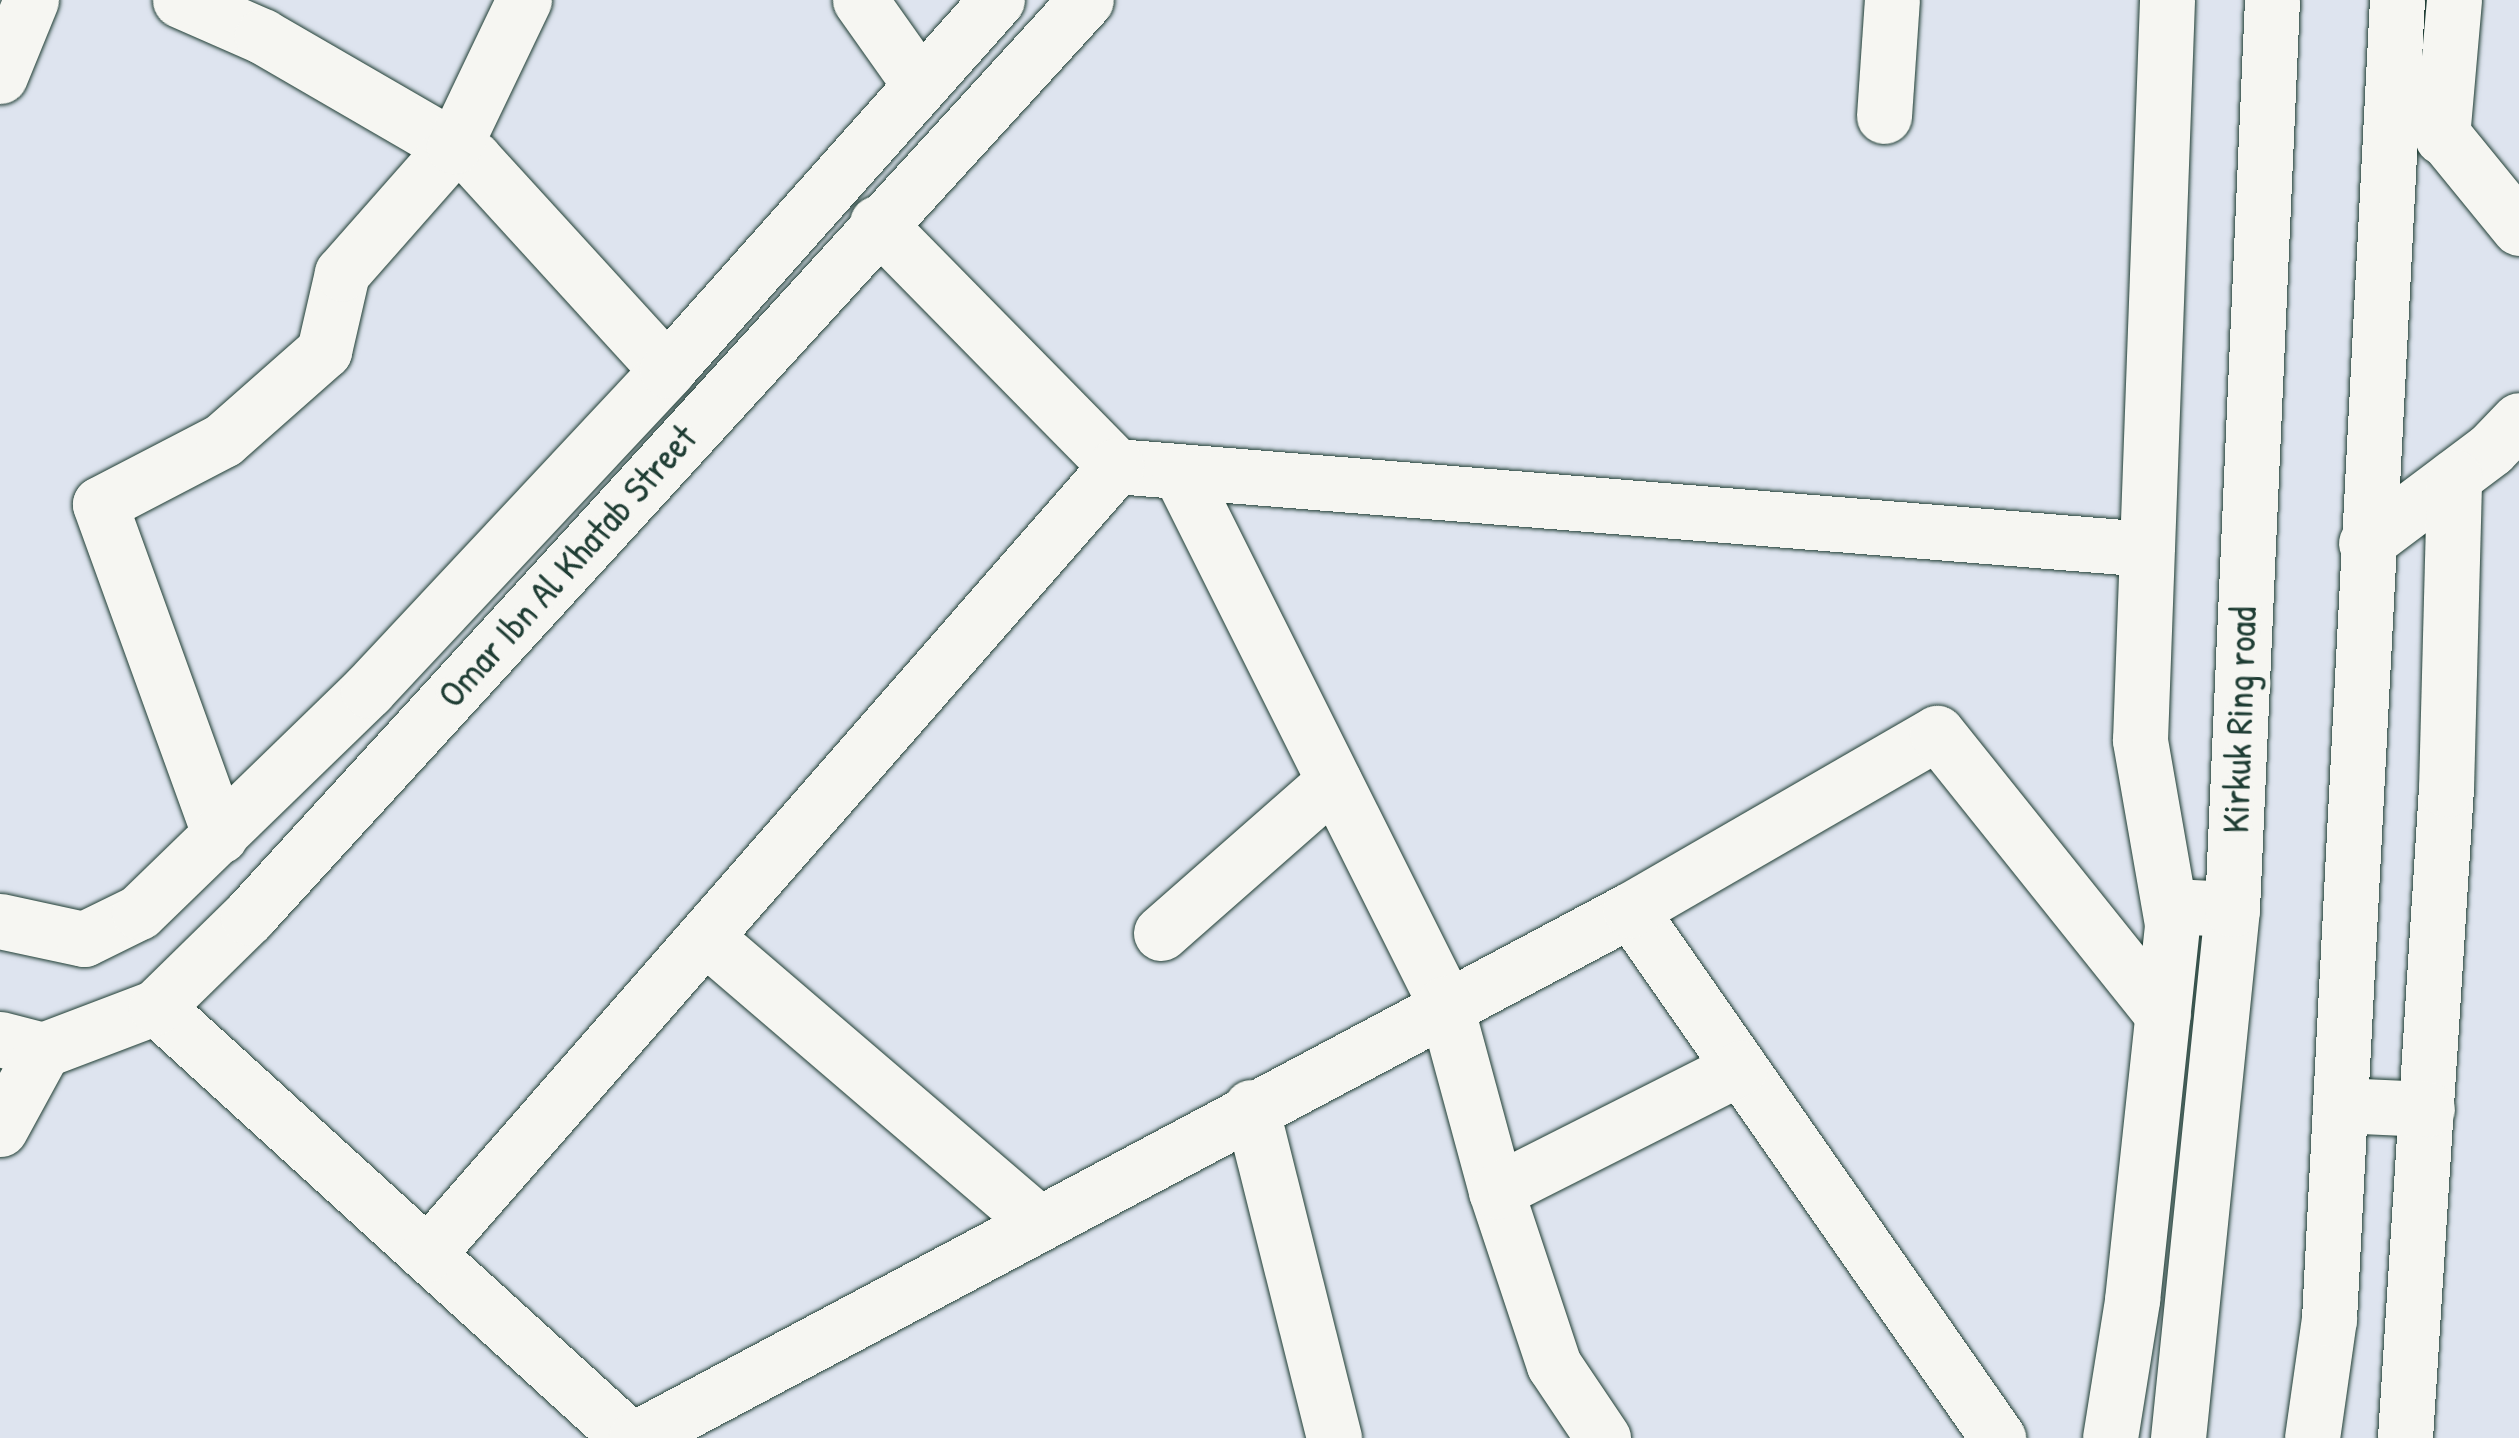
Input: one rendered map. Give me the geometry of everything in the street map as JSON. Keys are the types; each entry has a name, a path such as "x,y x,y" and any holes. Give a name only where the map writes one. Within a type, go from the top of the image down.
{"main road":[{"path":"0,76 30,0"},
{"path":"180,0 262,36 474,159 667,370"},
{"path":"220,836 100,504 223,440 324,351 342,273 454,146 524,0"},
{"path":"860,0 918,82"},
{"name":"Omar Ibn Al Khatab Street","path":"0,922 84,939 139,912 368,690 667,370 918,82 997,0"},
{"name":"Omar Ibn Al Khatab Street","path":"21,1044 156,1007 248,917 1086,0"},
{"path":"1884,116 1892,0"},
{"path":"2110,1438 2162,1015 2171,906 2140,740 2166,0"},
{"name":"Kirkuk Ring road","path":"2178,1438 2232,908 2272,0"},
{"path":"2312,1438 2328,1319 2397,0"},
{"path":"2442,137 2454,0"},
{"path":"2395,76 2519,228"},
{"path":"878,224 1116,466 2148,549"},
{"path":"2366,542 2454,477 2519,420"},
{"path":"427,1254 1116,466"},
{"path":"1179,470 1445,1003 1496,1191 1554,1365 1603,1438"},
{"path":"2405,1438 2446,788 2454,477"},
{"path":"636,1438 1445,1003 1630,910 1936,734 2162,1015"},
{"path":"1162,933 1334,781"},
{"path":"2171,906 2232,908"},
{"path":"1630,910 1998,1438"},
{"path":"705,937 1038,1222"},
{"path":"156,1007 629,1438"},
{"path":"0,1129 21,1044"},
{"path":"1496,1191 1740,1068"},
{"path":"2340,1105 2427,1108"},
{"path":"1251,1107 1334,1438"}]}
